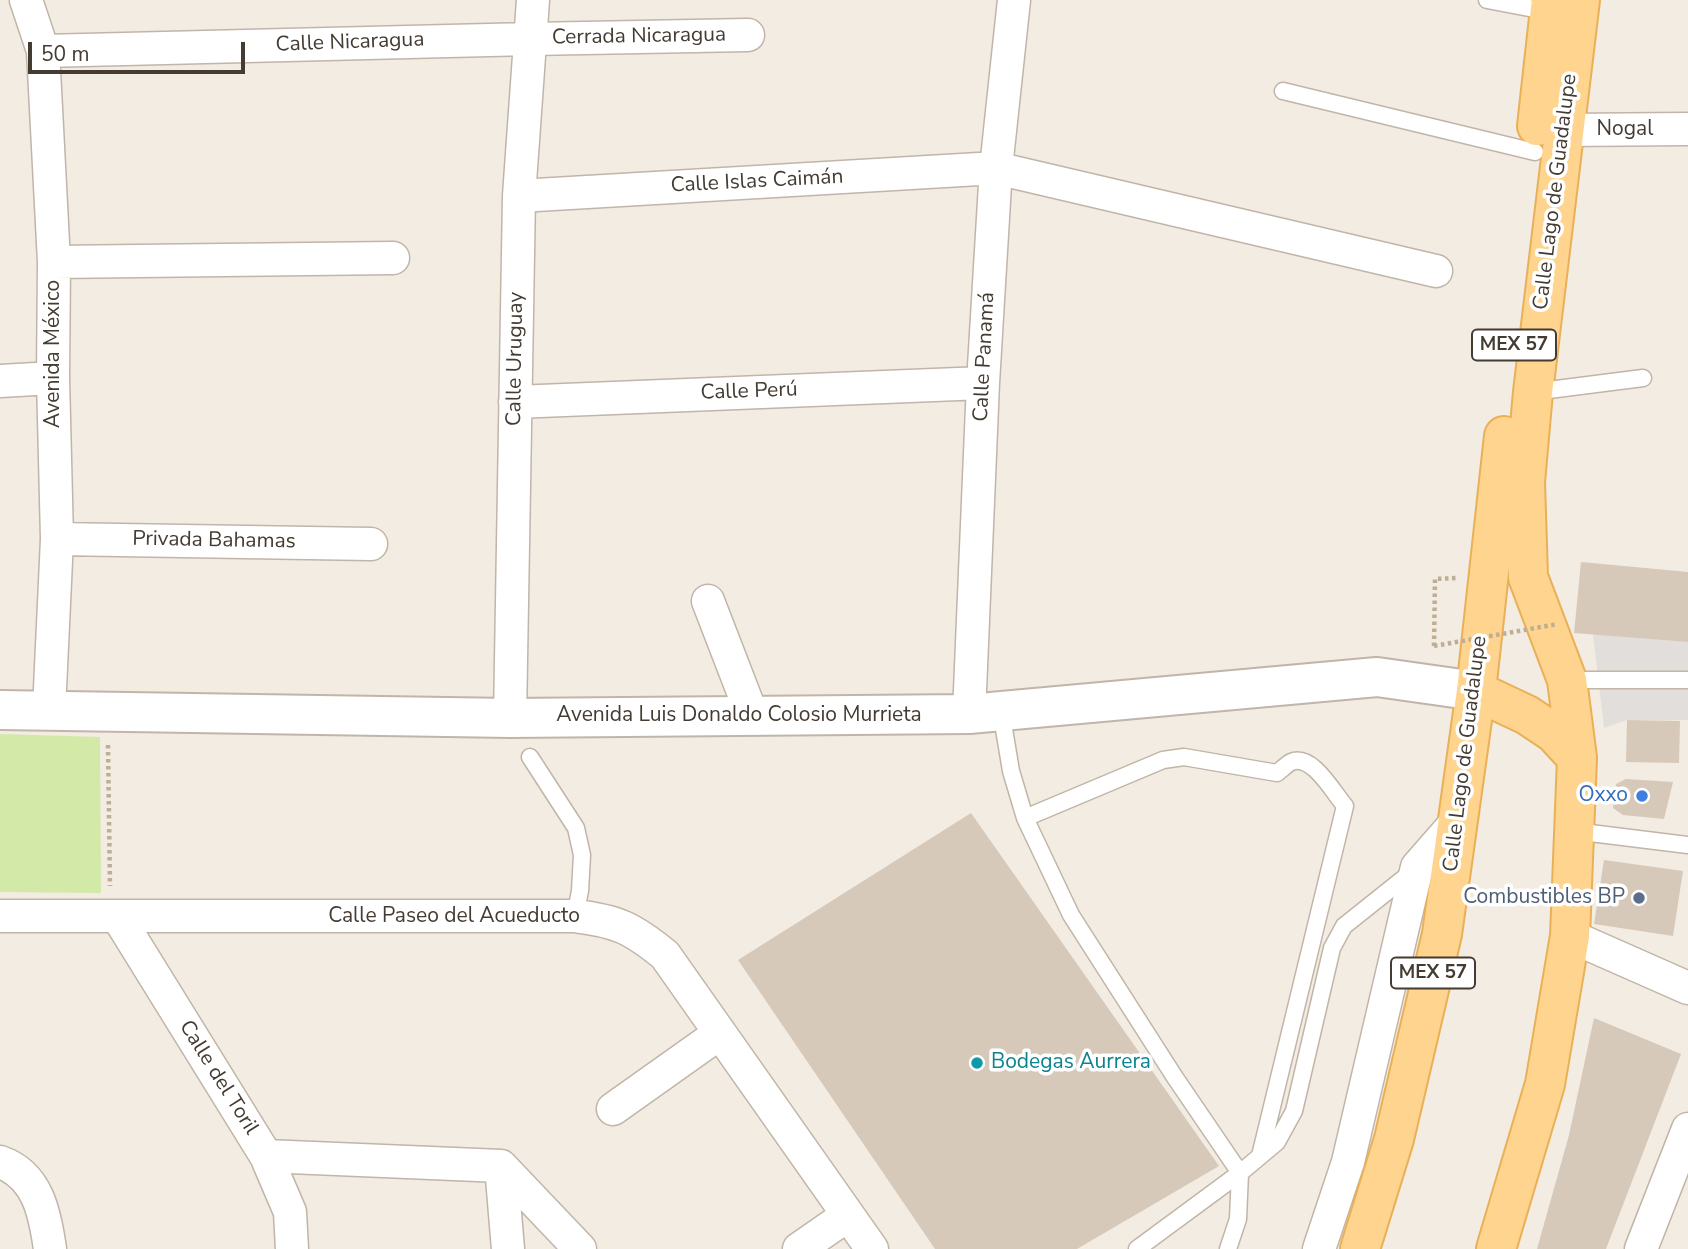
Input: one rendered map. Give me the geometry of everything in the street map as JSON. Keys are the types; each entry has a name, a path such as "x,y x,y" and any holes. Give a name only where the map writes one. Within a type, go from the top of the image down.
{"main road":[{"name":"Calle Lago de Guadalupe","path":"1496,1249 1545,1084 1570,936 1577,758 1567,680 1528,577 1525,482 1560,4"},
{"name":"Calle Lago de Guadalupe","path":"1360,1249 1395,1139 1443,934 1549,141"},
{"path":"1476,691 1536,721 1554,733 1577,758"}],"street":[{"name":"Avenida México","path":"26,0 43,51 54,262 53,378 57,538 49,710"},
{"name":"Calle Uruguay","path":"510,718 519,196 533,0"},
{"name":"Calle Panamá","path":"985,713 983,383 996,168 1014,0"},
{"name":"Cerrada Nicaragua","path":"530,38 748,35"},
{"name":"Calle Nicaragua","path":"43,51 530,38"},
{"name":"Nogal","path":"1549,141 1688,130"},
{"name":"Calle Islas Caimán","path":"519,196 996,168 1436,271"},
{"path":"54,262 393,257"},
{"path":"0,382 53,378"},
{"name":"Calle Perú","path":"515,402 983,383"},
{"name":"Privada Bahamas","path":"57,538 371,544"},
{"path":"708,601 752,715"},
{"name":"Avenida Luis Donaldo Colosio Murrieta","path":"0,710 510,718 985,713 1377,677 1476,691"},
{"path":"1319,1249 1348,1162 1417,867 1459,819"},
{"name":"Calle Paseo del Acueducto","path":"0,916 575,916 608,920 642,936 665,955 872,1249"},
{"name":"Calle del Toril","path":"118,917 266,1156 290,1212 292,1249"},
{"path":"1570,936 1688,988"},
{"path":"613,1109 720,1033"},
{"path":"1641,1249 1688,1129"},
{"path":"266,1156 500,1166 580,1249"},
{"path":"0,1162 9,1165 30,1185 44,1207 50,1249"},
{"path":"500,1166 508,1249"},
{"path":"799,1249 848,1215"}],"lane":[{"path":"1487,0 1560,4"},
{"path":"1283,90 1549,141"},
{"path":"1533,392 1643,378"},
{"path":"1567,680 1688,680"},
{"path":"985,713 1011,771 1025,818 1071,915 1240,1173 1238,1219 1228,1249"},
{"path":"530,757 576,828 582,855 580,891 575,916"},
{"path":"1025,818 1163,760 1184,757 1277,773 1290,763 1301,760 1312,765 1345,806 1260,1156"},
{"path":"1574,831 1688,845"},
{"path":"1137,1249 1240,1173 1277,1142 1294,1111 1332,948 1344,926 1417,867"}],"path":[{"path":"1435,579 1434,646 1558,624"},
{"path":"108,711 110,896 118,917"}],"green space":[{"path":"0,734 100,737 101,893 0,892"}],"shaded area":[{"path":"1593,634 1688,642 1688,720 1627,720 1604,728"}],"building":[{"path":"1581,562 1688,572 1688,642 1574,633"},
{"path":"1627,720 1680,721 1679,763 1626,762"},
{"name":"Oxxo","path":"1626,779 1673,782 1664,819 1623,815 1613,808 1616,784"},
{"name":"Bodegas Aurrera","path":"971,813 1219,1166 1077,1249 935,1249 738,960"},
{"name":"Combustibles BP","path":"1604,860 1683,871 1673,936 1594,924"},
{"path":"1594,1018 1681,1054 1606,1249 1537,1249 1569,1135"}],"place":[{"name":"Oxxo","path":"1642,796"},
{"name":"Combustibles BP","path":"1639,898"},
{"name":"Bodegas Aurrera","path":"977,1063"}]}
